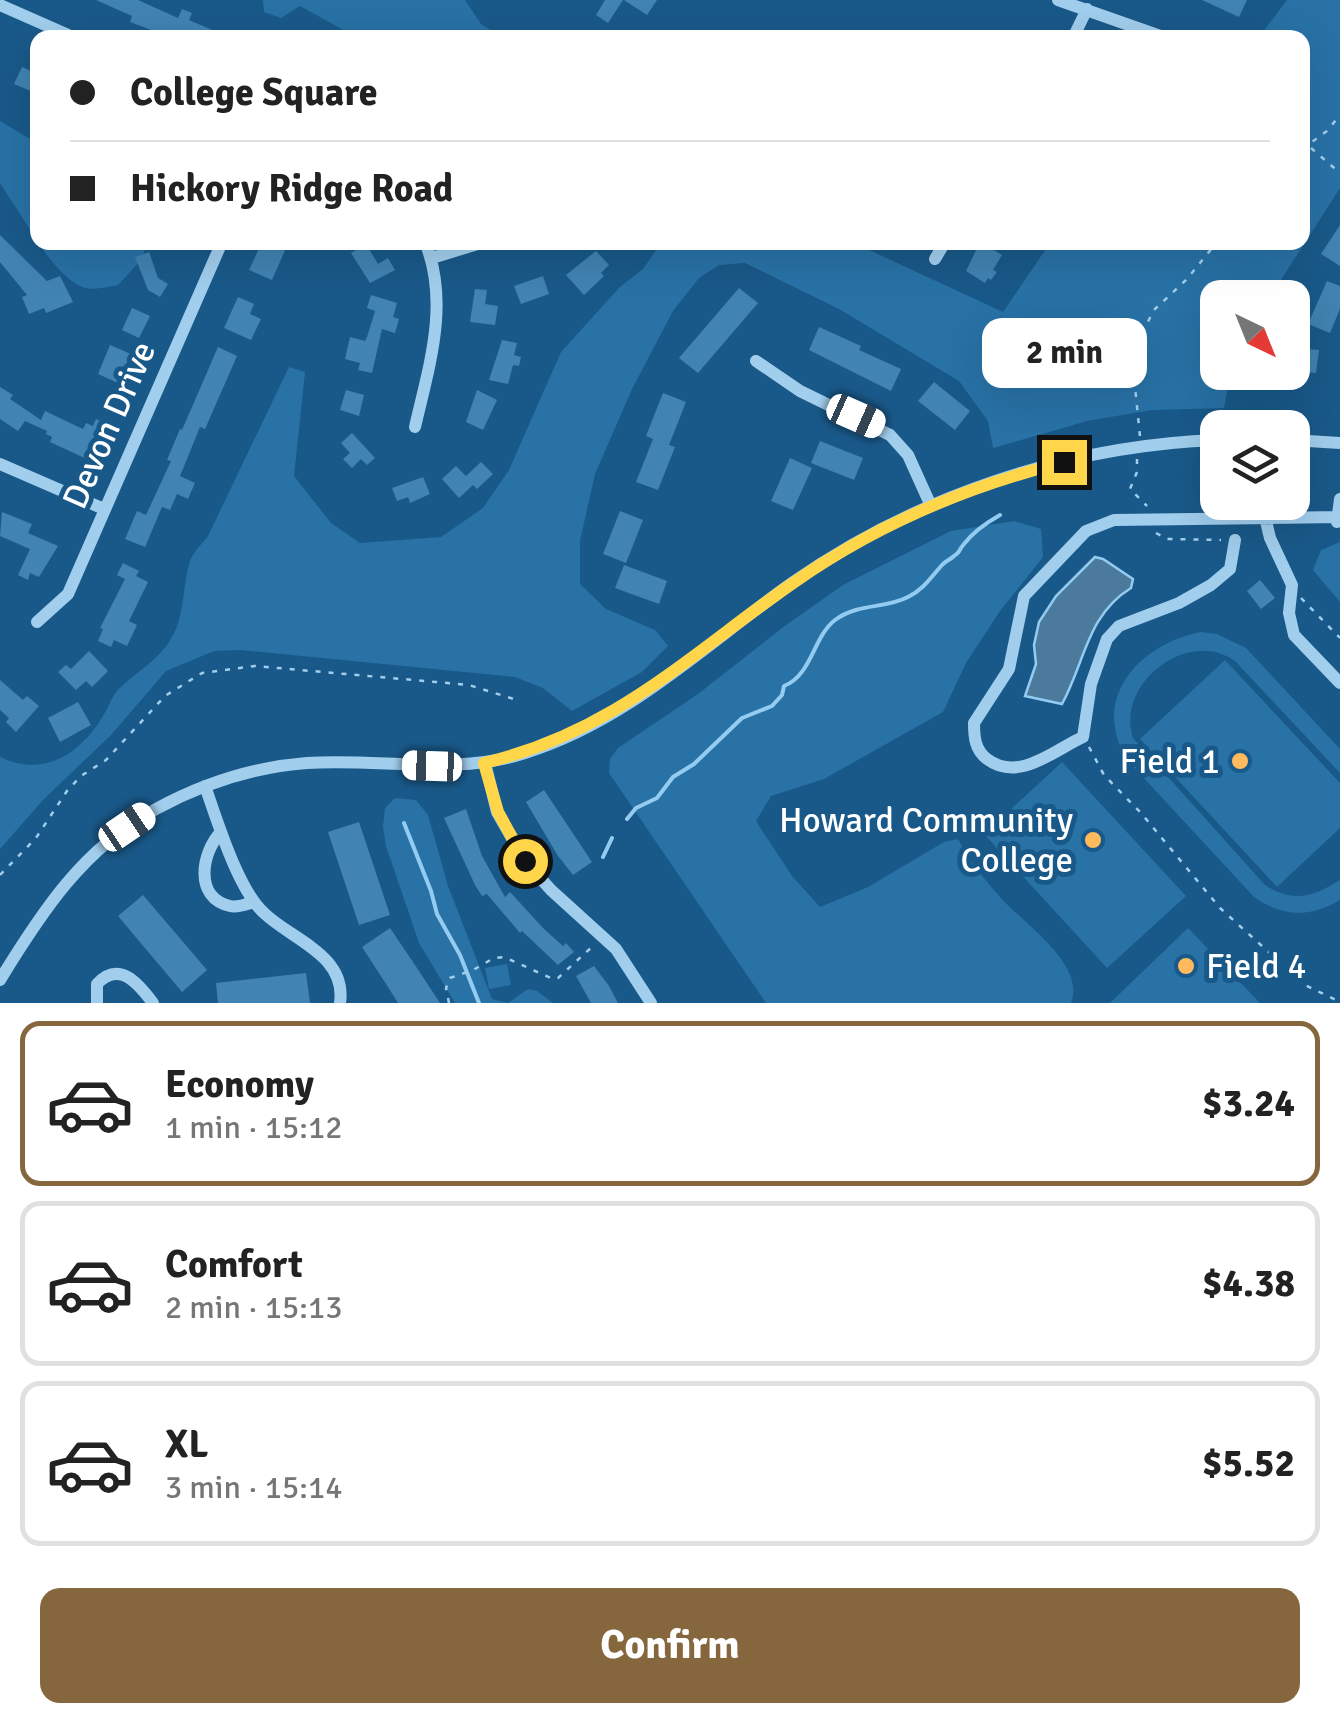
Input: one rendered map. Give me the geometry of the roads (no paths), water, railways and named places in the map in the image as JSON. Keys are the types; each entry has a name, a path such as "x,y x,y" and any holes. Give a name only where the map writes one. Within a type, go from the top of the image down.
{"street":[{"path":"1058,0 1144,30"},
{"path":"0,5 56,30"},
{"path":"1077,30 1086,9"},
{"name":"Devon Drive","path":"38,622 68,594 218,250"},
{"path":"415,427 438,305 428,250"},
{"path":"432,258 458,250"},
{"path":"934,259 940,250"},
{"path":"756,361 800,391 890,435 908,455 931,506"},
{"path":"1310,441 1340,443"},
{"path":"0,980 46,906 82,864 150,812 205,786 249,773 310,763 432,766 484,763 524,754 597,722 637,699 795,582 844,550 931,506 996,481 1090,456 1200,442"},
{"path":"0,464 104,509"},
{"path":"1310,520 1337,521 1340,500"},
{"path":"1200,518 1114,520 1086,530 1024,596 1008,669 974,722 977,748 994,763 1019,768 1083,737 1090,684 1107,639 1118,626 1211,586 1230,569 1236,540"},
{"path":"1266,520 1292,585 1290,614 1294,635 1340,684"},
{"path":"484,763 498,812 525,861 628,964 651,1003"},
{"path":"205,786 221,832 254,902 332,967 339,979 340,1003"},
{"path":"221,832 204,858 206,882 218,900 228,906 254,902"},
{"path":"97,1003 97,984 118,972 133,980 153,1003"}],"waterway":[{"path":"627,819 636,808 657,798 673,777 694,764 742,718 772,706 784,686 807,665 835,620 914,594 976,532 1000,515"},
{"path":"404,823 437,914 460,955 479,1003"},
{"path":"603,857 612,838"}],"place":[{"name":"Field 1","path":"1240,761"},
{"name":"Howard Community College","path":"1093,840"},
{"name":"Field 4","path":"1186,966"}]}
